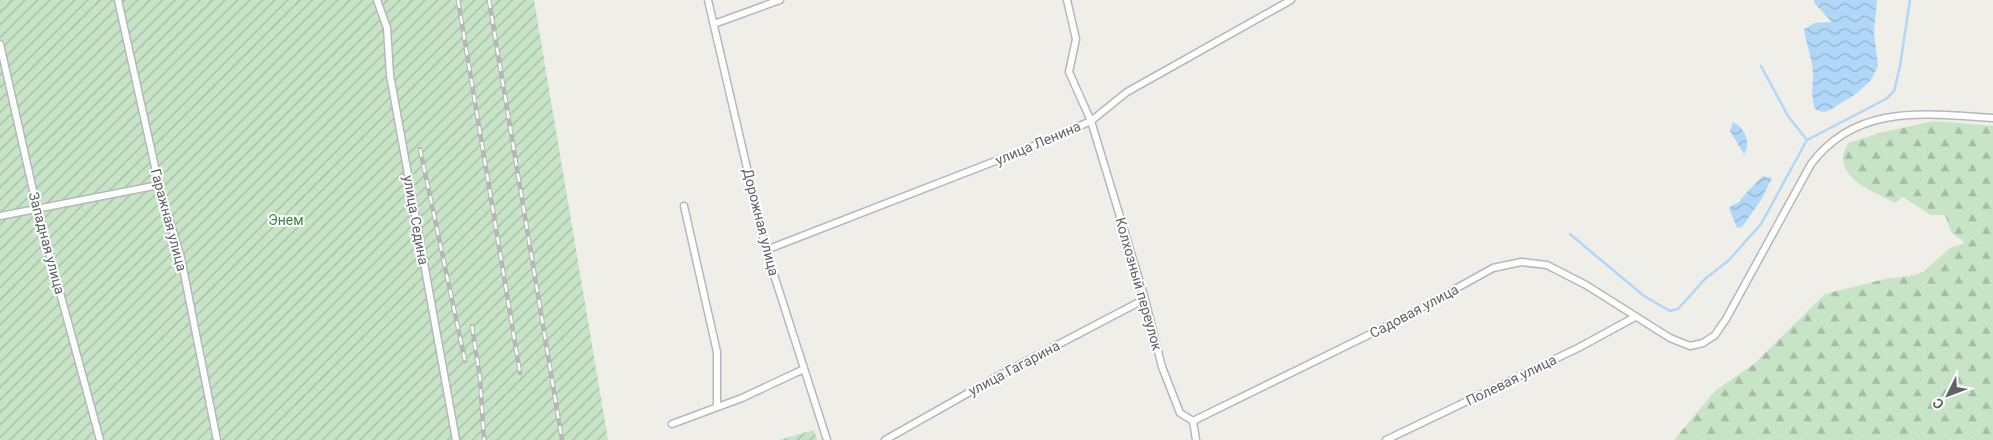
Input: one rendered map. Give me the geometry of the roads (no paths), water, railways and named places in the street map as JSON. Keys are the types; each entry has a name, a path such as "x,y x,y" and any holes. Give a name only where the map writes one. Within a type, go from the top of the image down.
{"street":[{"name":"Гаражная улица","path":"118,0 159,186 180,258 217,440"},
{"name":"улица Седина","path":"377,0 387,28 390,75 456,440"},
{"name":"Дорожная улица","path":"708,0 766,250 827,440"},
{"path":"714,24 780,0"},
{"name":"Колхозный переулок","path":"1067,0 1076,39 1069,72 1091,121 1145,299 1162,367 1180,413 1193,422"},
{"name":"улица Ленина","path":"766,250 1029,148 1091,121 1126,92 1291,0"},
{"name":"Западная улица","path":"0,44 38,208 100,440"},
{"name":"Садовая улица","path":"1193,422 1403,318 1493,268 1521,262 1547,265 1586,285 1670,338 1690,346 1703,343 1715,335 1730,311 1811,164 1823,148 1840,135 1863,124 1892,115 1944,115 1993,118"},
{"path":"0,216 159,186"},
{"path":"684,206 712,323 717,352 717,407"},
{"name":"улица Гагарина","path":"885,440 1000,375 1145,299"},
{"name":"Полевая улица","path":"1386,440 1578,348 1635,317"},
{"path":"672,424 742,398 804,369"},
{"path":"1193,422 1196,440"}],"water":[{"path":"1814,0 1877,0 1874,33 1878,66 1871,80 1856,94 1830,110 1823,112 1816,110 1813,101 1813,69 1804,29 1815,23 1832,22 1815,4"},
{"path":"1733,122 1740,127 1746,136 1747,145 1744,154 1730,131"},
{"path":"1763,176 1772,178 1761,200 1742,227 1737,228 1729,208 1738,203"}],"waterway":[{"path":"1807,140 1886,99 1894,91 1900,66 1910,0"},
{"path":"1570,234 1644,296 1670,311 1678,309 1705,279 1729,260 1761,224 1807,140 1788,116 1761,66"}],"railway":[{"path":"458,0 520,373"},
{"path":"489,0 562,440"},
{"path":"420,149 465,361"},
{"path":"472,326 480,378 484,440"}],"park label":[{"name":"Энем","path":"286,220"}]}
